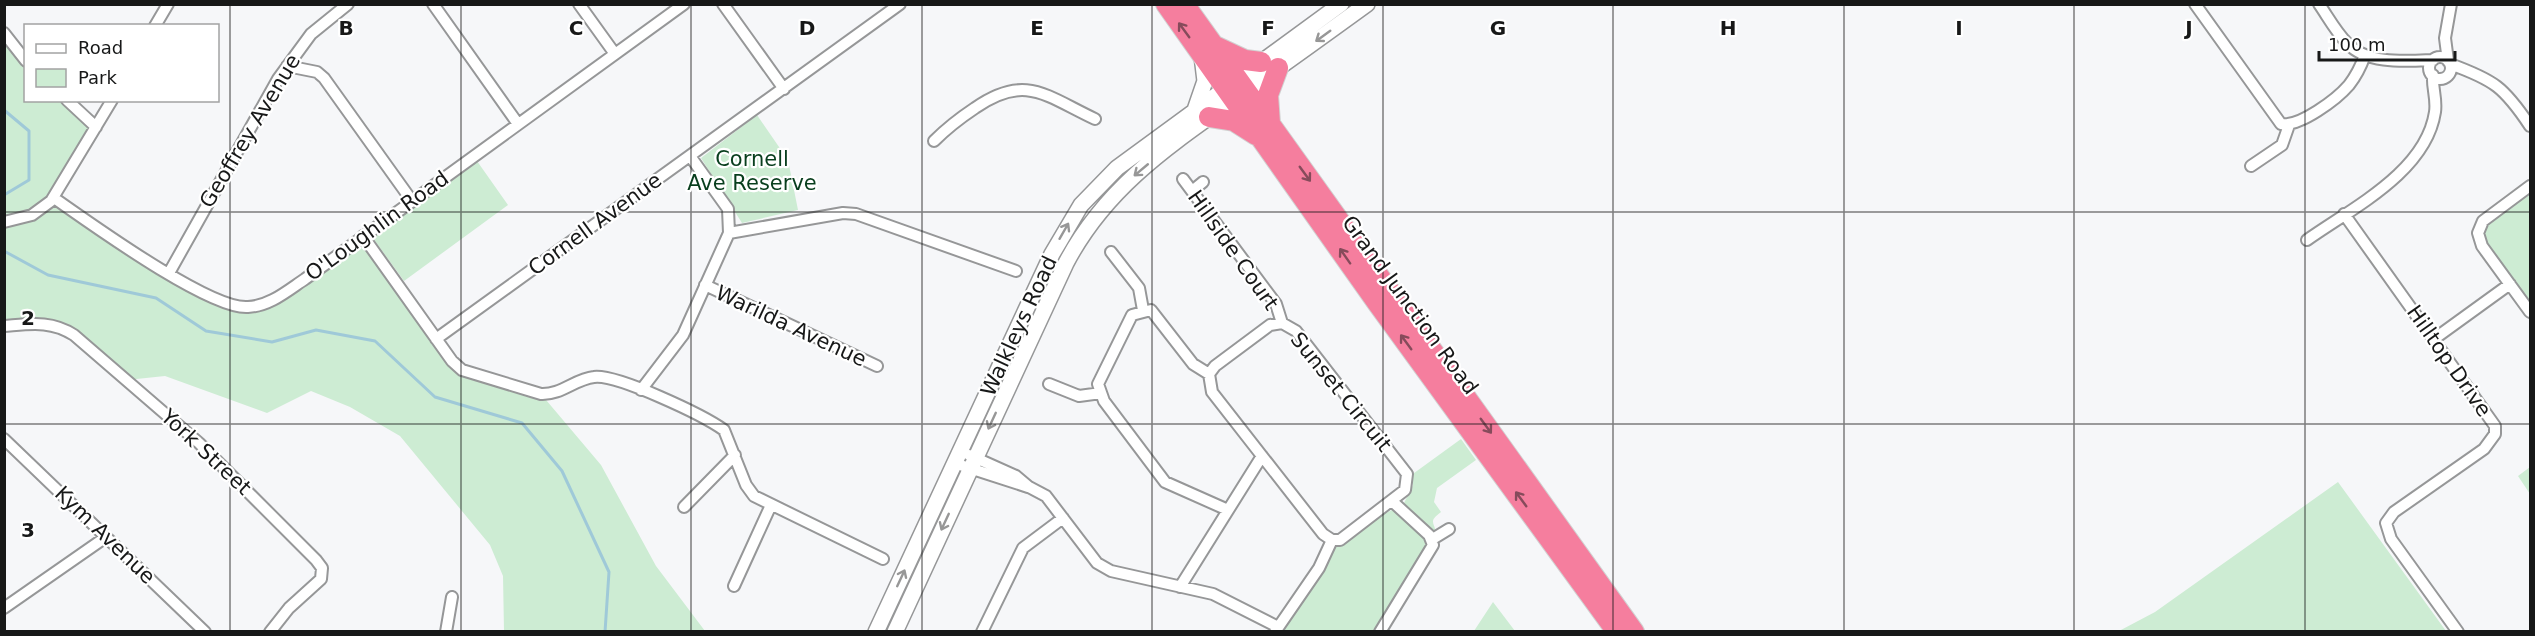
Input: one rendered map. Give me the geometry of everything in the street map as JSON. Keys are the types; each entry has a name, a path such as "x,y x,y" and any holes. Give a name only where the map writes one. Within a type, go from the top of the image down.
{"highway":[{"name":"Grand Junction Road","path":"1166,4 1208,50 1617,632"},
{"name":"Grand Junction Road","path":"1184,4 1208,50"},
{"path":"1202,114 1266,132 1270,65 1208,50"},
{"name":"Grand Junction Road","path":"1266,132 1634,632"}],"main road":[{"path":"1270,65 1341,4"},
{"path":"1270,65 1367,4"},
{"path":"1202,114 1208,50"},
{"name":"Walkleys Road","path":"876,632 1047,265 1075,214 1117,168 1202,114 1270,65"},
{"name":"Walkleys Road","path":"895,632 1066,262 1088,225 1126,182 1202,114"}],"street":[{"path":"156,24 168,4"},
{"name":"Geoffrey Avenue","path":"169,273 287,66 318,27 348,4"},
{"path":"433,4 518,124"},
{"path":"579,4 615,54"},
{"name":"O'Loughlin Road","path":"54,198 169,273 223,303 243,308 259,306 304,279 684,4"},
{"path":"723,4 784,89"},
{"name":"Cornell Avenue","path":"436,339 900,4"},
{"path":"2195,4 2281,124 2297,123 2344,91 2356,75 2365,56"},
{"path":"2319,4 2347,44 2365,56 2410,62 2442,57 2448,69"},
{"path":"2307,240 2407,167 2431,126 2436,95 2448,69 2445,38 2451,4"},
{"path":"4,33 24,58"},
{"path":"2436,95 2430,66 2445,38"},
{"path":"2410,62 2438,78 2448,69"},
{"path":"287,66 317,72 324,78 412,201"},
{"path":"2448,69 2473,74 2502,88 2530,126"},
{"path":"934,141 947,128 991,96 1011,89 1034,91 1095,119"},
{"path":"69,102 96,127"},
{"path":"6,221 32,215 54,198 111,102"},
{"path":"2251,166 2282,145 2289,125"},
{"path":"641,390 683,335 729,233 728,209 690,156"},
{"name":"Hillside Court","path":"1183,179 1276,304 1282,323"},
{"path":"1192,191 1203,182"},
{"path":"2530,186 2479,227 2478,238 2530,312"},
{"path":"729,233 843,213 856,214 1016,271"},
{"name":"Hilltop Drive","path":"2344,214 2495,426 2495,434 2484,449 2394,512 2389,517 2386,530 2458,632"},
{"path":"363,236 436,339 462,370 537,393 552,394 578,380 593,377 613,378 641,390 719,427 726,433 751,493 883,559"},
{"path":"1111,252 1139,288 1143,310"},
{"path":"2434,339 2510,284"},
{"name":"Warilda Avenue","path":"705,285 877,366"},
{"path":"957,457 1046,496 1097,563 1111,571 1213,594 1277,629 1319,568 1332,540 1323,534 1212,392 1209,374 1192,364 1151,310 1143,310 1132,315 1100,375 1098,384 1104,401 1165,482 1228,510"},
{"name":"York Street","path":"4,326 43,323 56,325 74,335 199,443 321,565 321,579 289,608 270,632"},
{"name":"Sunset Circuit","path":"1209,374 1215,366 1270,325 1282,323 1296,331 1407,474 1405,490 1393,502 1340,540 1332,540"},
{"path":"1049,384 1079,396 1101,393"},
{"name":"Kym Avenue","path":"4,439 205,632"},
{"path":"684,507 735,456"},
{"path":"1180,587 1262,456"},
{"path":"1380,632 1426,560 1432,545 1431,540 1393,502"},
{"path":"734,586 771,505"},
{"path":"982,632 1023,548 1063,518"},
{"path":"1431,540 1449,529"},
{"path":"4,608 106,537"},
{"path":"446,632 452,597"}],"green space":[{"path":"4,31 24,56 24,102 70,102 96,127 52,201 223,303 266,303 363,236 455,364 541,394 601,465 656,566 705,631 504,631 503,576 490,545 400,436 350,407 311,391 267,413 165,376 127,380 74,335 48,324 5,326"},
{"name":"Cornell Ave Reserve","path":"757,115 788,160 798,210 742,223 701,158"},
{"path":"477,161 508,205 404,281 372,237"},
{"path":"2530,189 2530,306 2484,241 2484,227"},
{"path":"1461,439 1476,460 1437,488 1434,502 1441,512 1433,521 1435,534 1403,505 1413,485 1410,476"},
{"path":"2530,467 2530,494 2518,476"},
{"path":"2338,482 2446,631 2119,631 2155,612"},
{"path":"1392,510 1397,510 1425,537 1427,548 1378,631 1276,632 1332,540"},
{"path":"1493,602 1515,631 1474,631"}],"waterway":[{"path":"4,110 29,131 29,180 4,195"},
{"path":"4,251 48,275 156,298 206,331 272,342 316,330 375,341 435,397 522,423 562,471 609,572 605,632"}]}
